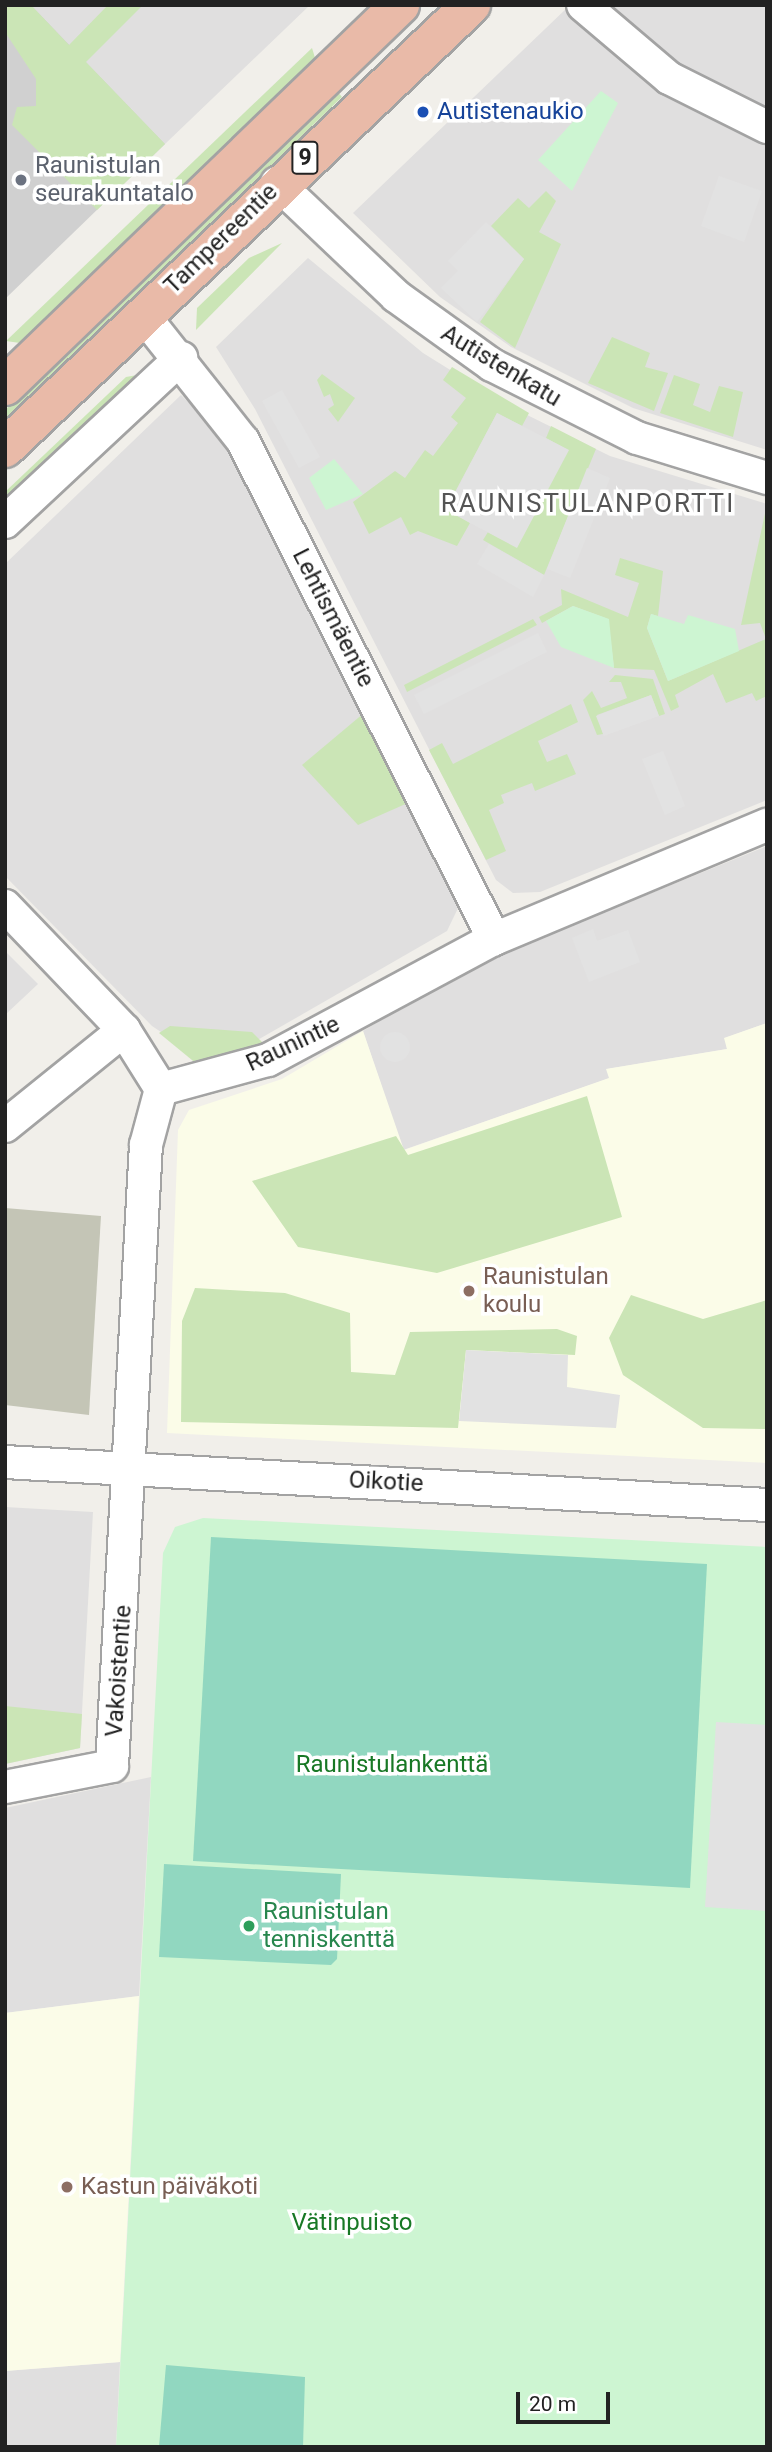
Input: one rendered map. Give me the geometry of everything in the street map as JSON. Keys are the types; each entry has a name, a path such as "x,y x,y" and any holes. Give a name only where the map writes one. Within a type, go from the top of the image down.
{"highway":[{"name":"Tampereentie","path":"5,386 400,5"},
{"name":"Tampereentie","path":"5,448 277,183 471,5"}],"street":[{"path":"583,5 677,83 767,127"},
{"name":"Autistenkatu","path":"277,183 396,296 492,365 637,438 767,478"},
{"name":"Lehtismäentie","path":"143,315 180,358 243,441 494,939"},
{"path":"5,522 180,358"},
{"name":"Raunintie","path":"161,1089 268,1060 494,939 767,825"},
{"path":"5,906 124,1030 161,1089 150,1112 146,1145 133,1468"},
{"path":"5,1126 124,1030"},
{"name":"Oikotie","path":"5,1462 767,1505"},
{"name":"Vakoistentie","path":"5,1787 112,1766 133,1468"}],"shaded area":[{"path":"5,5 31,5 165,144 5,299"},
{"path":"31,5 310,5 165,144"},
{"path":"570,5 767,5 767,450 633,408 511,347 440,297 353,213"},
{"path":"719,176 762,191 744,242 701,226"},
{"path":"486,222 524,259 477,322 441,288 458,271 448,261"},
{"path":"308,258 423,353 505,404 610,456 767,504 767,800 540,892 513,893 496,880 255,409 216,347"},
{"path":"282,390 320,457 299,468 262,401"},
{"path":"181,395 220,434 459,906 447,931 249,1045 164,1034 152,1026 5,876 5,564"},
{"path":"497,413 569,450 517,548 446,510"},
{"path":"587,468 610,478 570,578 547,569"},
{"path":"489,544 544,575 533,597 477,564"},
{"path":"538,633 547,652 424,714 414,695"},
{"path":"651,695 659,716 604,736 596,716"},
{"path":"663,751 685,806 665,815 642,759"},
{"path":"767,846 767,1023 725,1038 727,1049 607,1069 610,1078 403,1150 363,1031 472,966"},
{"path":"593,929 597,941 628,930 640,962 589,982 572,938"},
{"path":"5,951 38,984 5,1015"},
{"name":"Raunistulan koulu","path":"767,1023 767,1463 167,1433 178,1130 189,1110 282,1079 363,1031 404,1150 609,1078 606,1069 727,1049 724,1038"},
{"path":"395,1032 401,1033 409,1041 409,1053 401,1061 395,1062 389,1061 381,1053 380,1047 381,1041 389,1033"},
{"path":"5,1208 101,1216 89,1415 5,1405"},
{"path":"466,1350 568,1355 567,1387 620,1395 616,1428 459,1421"},
{"path":"5,1507 93,1512 80,1748 5,1764"},
{"path":"716,1722 767,1725 767,1911 705,1907"},
{"path":"151,1777 139,1996 5,2013 5,1808"},
{"name":"Kastun päiväkoti","path":"139,1996 120,2362 5,2371 5,2013"},
{"path":"120,2362 116,2447 5,2447 5,2371"}],"green space":[{"path":"5,5 31,5 69,45 108,5 143,5 86,62 165,144 97,210 12,125 17,107 36,106 36,79 5,32"},
{"path":"312,48 316,61 27,344 6,341"},
{"path":"336,90 342,97 5,423 5,410"},
{"path":"601,91 618,103 572,191 538,160"},
{"path":"546,191 556,201 539,232 561,244 515,348 480,322 524,259 491,226 518,198 529,208"},
{"path":"282,243 196,330 197,308 249,258"},
{"path":"612,337 650,353 645,367 668,373 654,411 588,383"},
{"path":"452,367 529,413 522,426 497,413 446,509 470,523 457,546 418,531 410,535 401,517 369,534 353,502 395,471 405,478 425,450 433,456 458,423 451,417 466,398 443,380"},
{"path":"143,374 5,506 5,492 126,377"},
{"path":"322,374 355,398 338,422 328,409 334,405 330,394 324,397 317,380"},
{"path":"674,375 700,384 693,405 710,412 719,386 743,392 733,437 660,413"},
{"path":"551,426 596,449 544,575 483,540 488,532 517,547 568,450 546,438"},
{"path":"334,459 363,494 326,510 309,478"},
{"path":"767,504 767,696 756,701 752,693 726,703 713,674 675,695 679,707 671,711 654,670 614,668 608,619 573,606 542,623 539,617 562,605 561,589 628,617 639,583 615,575 620,558 663,571 658,616 651,614 647,628 668,681 766,639 760,623 741,625"},
{"path":"573,606 609,619 614,668 561,647 546,621"},
{"path":"651,614 684,624 688,615 735,629 739,651 668,681 647,628"},
{"path":"533,619 537,625 407,692 404,685"},
{"path":"615,675 653,679 665,714 659,716 651,695 597,715 603,734 597,735 583,700 592,691 601,708 627,698 621,682 609,682"},
{"path":"571,704 578,722 538,741 547,762 567,754 576,774 535,791 532,783 501,795 504,803 489,810 506,851 486,860 429,750 442,743 453,764"},
{"path":"364,713 410,802 358,825 302,765"},
{"path":"170,1026 252,1032 265,1045 198,1065 159,1033"},
{"path":"587,1096 622,1217 437,1273 298,1247 252,1181 396,1136 408,1155"},
{"path":"195,1288 285,1293 350,1313 351,1372 395,1375 410,1332 557,1329 577,1336 575,1355 466,1350 458,1428 181,1422 182,1321"},
{"path":"631,1295 703,1319 767,1300 767,1429 703,1428 623,1375 609,1338"},
{"path":"203,1518 767,1547 767,2447 116,2447 163,1553 175,1527"},
{"name":"Raunistulankenttä","path":"211,1537 707,1564 690,1888 193,1861"},
{"path":"5,1706 82,1714 80,1748 5,1764"},
{"name":"Raunistulan tenniskenttä","path":"164,1864 341,1874 337,1959 331,1965 159,1957"},
{"path":"166,2365 305,2377 303,2447 159,2447"}],"place":[{"name":"Autistenaukio","path":"423,112"},
{"name":"Raunistulan seurakuntatalo","path":"21,180"},
{"name":"Raunistulan koulu","path":"469,1291"},
{"name":"Raunistulan tenniskenttä","path":"249,1926"},
{"name":"Kastun päiväkoti","path":"67,2187"}],"district":[{"name":"RAUNISTULANPORTTI","path":"588,504"}],"park label":[{"name":"Vätinpuisto","path":"352,2223"}]}
